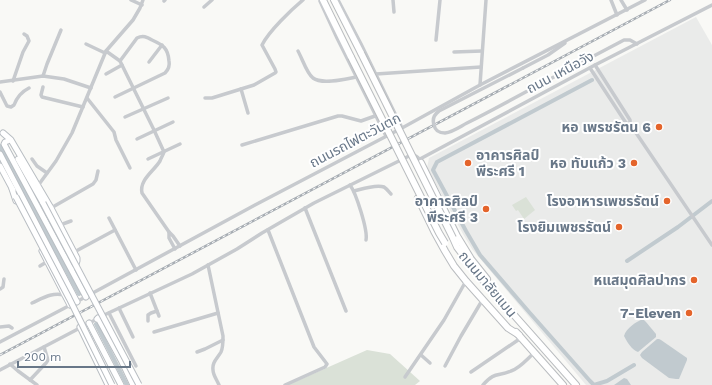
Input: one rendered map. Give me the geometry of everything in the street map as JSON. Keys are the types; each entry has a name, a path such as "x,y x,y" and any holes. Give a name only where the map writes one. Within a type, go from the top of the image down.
{"highway":[{"name":"ถนนมาลัยแมน","path":"321,0 352,57 445,243 458,264 468,278 563,385"},
{"name":"ถนนมาลัยแมน","path":"336,0 461,252 475,271 576,385"},
{"path":"400,160 434,231 454,266 508,328 520,336"},
{"path":"420,161 457,236 471,259 490,283 500,299"}],"street":[{"path":"131,0 142,5"},
{"path":"37,187 70,137 105,52 133,20 142,5 143,0"},
{"path":"204,7 212,0"},
{"path":"205,98 212,98 257,84 276,72 262,45 282,20 303,0"},
{"path":"321,0 356,77 386,136"},
{"path":"336,0 376,74 402,128"},
{"path":"393,0 394,12"},
{"path":"436,40 440,0"},
{"path":"480,85 486,0"},
{"path":"610,0 617,15"},
{"path":"621,0 627,10"},
{"name":"ถนนรถไฟตะวันตก","path":"0,342 480,85 645,0"},
{"name":"ถนน เหนือวัง","path":"420,161 590,68 712,5"},
{"path":"43,76 61,30"},
{"path":"13,81 29,41 27,36 24,34"},
{"path":"115,97 166,73 169,69 169,54 166,49 146,36 137,38 120,61"},
{"path":"568,40 556,50 439,111 434,118 434,126 442,133 449,132 624,40 630,40 637,44"},
{"path":"86,44 105,52 120,61 144,108 164,152 160,161 144,180 141,189 142,193 180,246"},
{"path":"149,62 162,45"},
{"path":"298,51 305,67 313,79 326,81 356,77"},
{"path":"454,52 482,51"},
{"path":"106,74 122,65"},
{"path":"596,65 630,120 630,124 712,245"},
{"path":"376,74 481,67"},
{"path":"590,68 626,123 630,124"},
{"path":"0,82 43,76 64,79 91,88"},
{"path":"43,87 42,97 83,107"},
{"path":"0,92 7,106 11,107 14,105 21,93 29,88"},
{"path":"241,89 248,113"},
{"path":"87,98 114,132 116,140 130,168"},
{"path":"125,117 168,98"},
{"path":"242,144 338,116 361,121 376,117 388,111 394,112"},
{"path":"137,139 173,122"},
{"path":"1,131 51,208 74,252 77,261 73,272"},
{"path":"1,131 10,140 37,187 43,204 139,385"},
{"path":"8,141 4,144 86,297"},
{"path":"148,159 180,144"},
{"path":"0,154 77,302"},
{"path":"0,370 97,318 192,274 305,208 408,156 415,155 420,161 420,168 417,172 412,173 406,171"},
{"path":"32,159 37,166 47,173"},
{"path":"0,166 69,298 112,385"},
{"path":"51,208 93,184 96,180 98,171"},
{"path":"350,185 354,190 367,234 366,240"},
{"path":"354,190 381,187 386,189 391,194"},
{"path":"12,189 18,205 70,305"},
{"path":"305,208 346,311"},
{"path":"109,218 136,270"},
{"path":"60,225 70,221"},
{"path":"65,257 115,230"},
{"path":"268,230 314,347 328,364 325,367 284,385"},
{"path":"169,232 169,238 175,249"},
{"path":"40,266 54,259"},
{"path":"208,265 223,336 223,348 221,353 214,361 213,368 219,385"},
{"path":"0,289 3,287 4,279"},
{"path":"405,377 448,313 466,281"},
{"path":"79,284 93,293"},
{"path":"32,303 51,295 56,294 65,296 72,293"},
{"path":"150,293 159,316"},
{"path":"445,366 483,299"},
{"path":"120,308 133,337"},
{"path":"148,321 149,314 157,311"},
{"path":"108,313 136,366"},
{"path":"154,332 218,313"},
{"path":"97,318 121,360 133,385"},
{"path":"89,323 121,385"},
{"path":"0,328 9,326 12,328"},
{"path":"80,327 108,385"},
{"path":"471,372 520,336"},
{"path":"197,352 223,340"},
{"path":"30,380 48,360 44,347"},
{"path":"483,385 494,375 511,371 518,367 534,352"},
{"path":"421,355 430,363"},
{"path":"10,364 37,385"}],"shaded area":[{"path":"696,17 712,45 712,385 586,385 472,249 427,168 429,158"},
{"path":"526,197 535,210 524,219 518,210 516,211 512,205"},
{"path":"643,319 656,334 656,337 638,352 632,348 624,336 629,328"},
{"path":"657,339 661,340 687,358 679,379 669,378 640,355"},
{"path":"367,350 390,354 420,381 415,385 288,385"},
{"path":"624,378 627,379 631,385 614,385"}],"waterway":[{"path":"592,80 437,162 433,170 480,255 594,385 607,381 634,365"},
{"path":"0,146 79,294"},
{"path":"627,261 678,227 712,201"},
{"path":"96,324 127,385"}],"railway":[{"path":"0,355 670,0"}],"place":[{"name":"หอ เพรชรัตน 6","path":"659,127"},
{"name":"อาคารศิลป์ พีระศรี 1","path":"468,163"},
{"name":"หอ ทับแก้ว 3","path":"634,163"},
{"name":"โรงอาหารเพชรรัตน์","path":"667,201"},
{"name":"อาคารศิลป์ พีระศรี 3","path":"486,209"},
{"name":"โรงยิมเพชรรัตน์","path":"619,227"},
{"name":"หแสมุดศิลปากร","path":"694,280"},
{"name":"7-Eleven","path":"689,313"}]}
